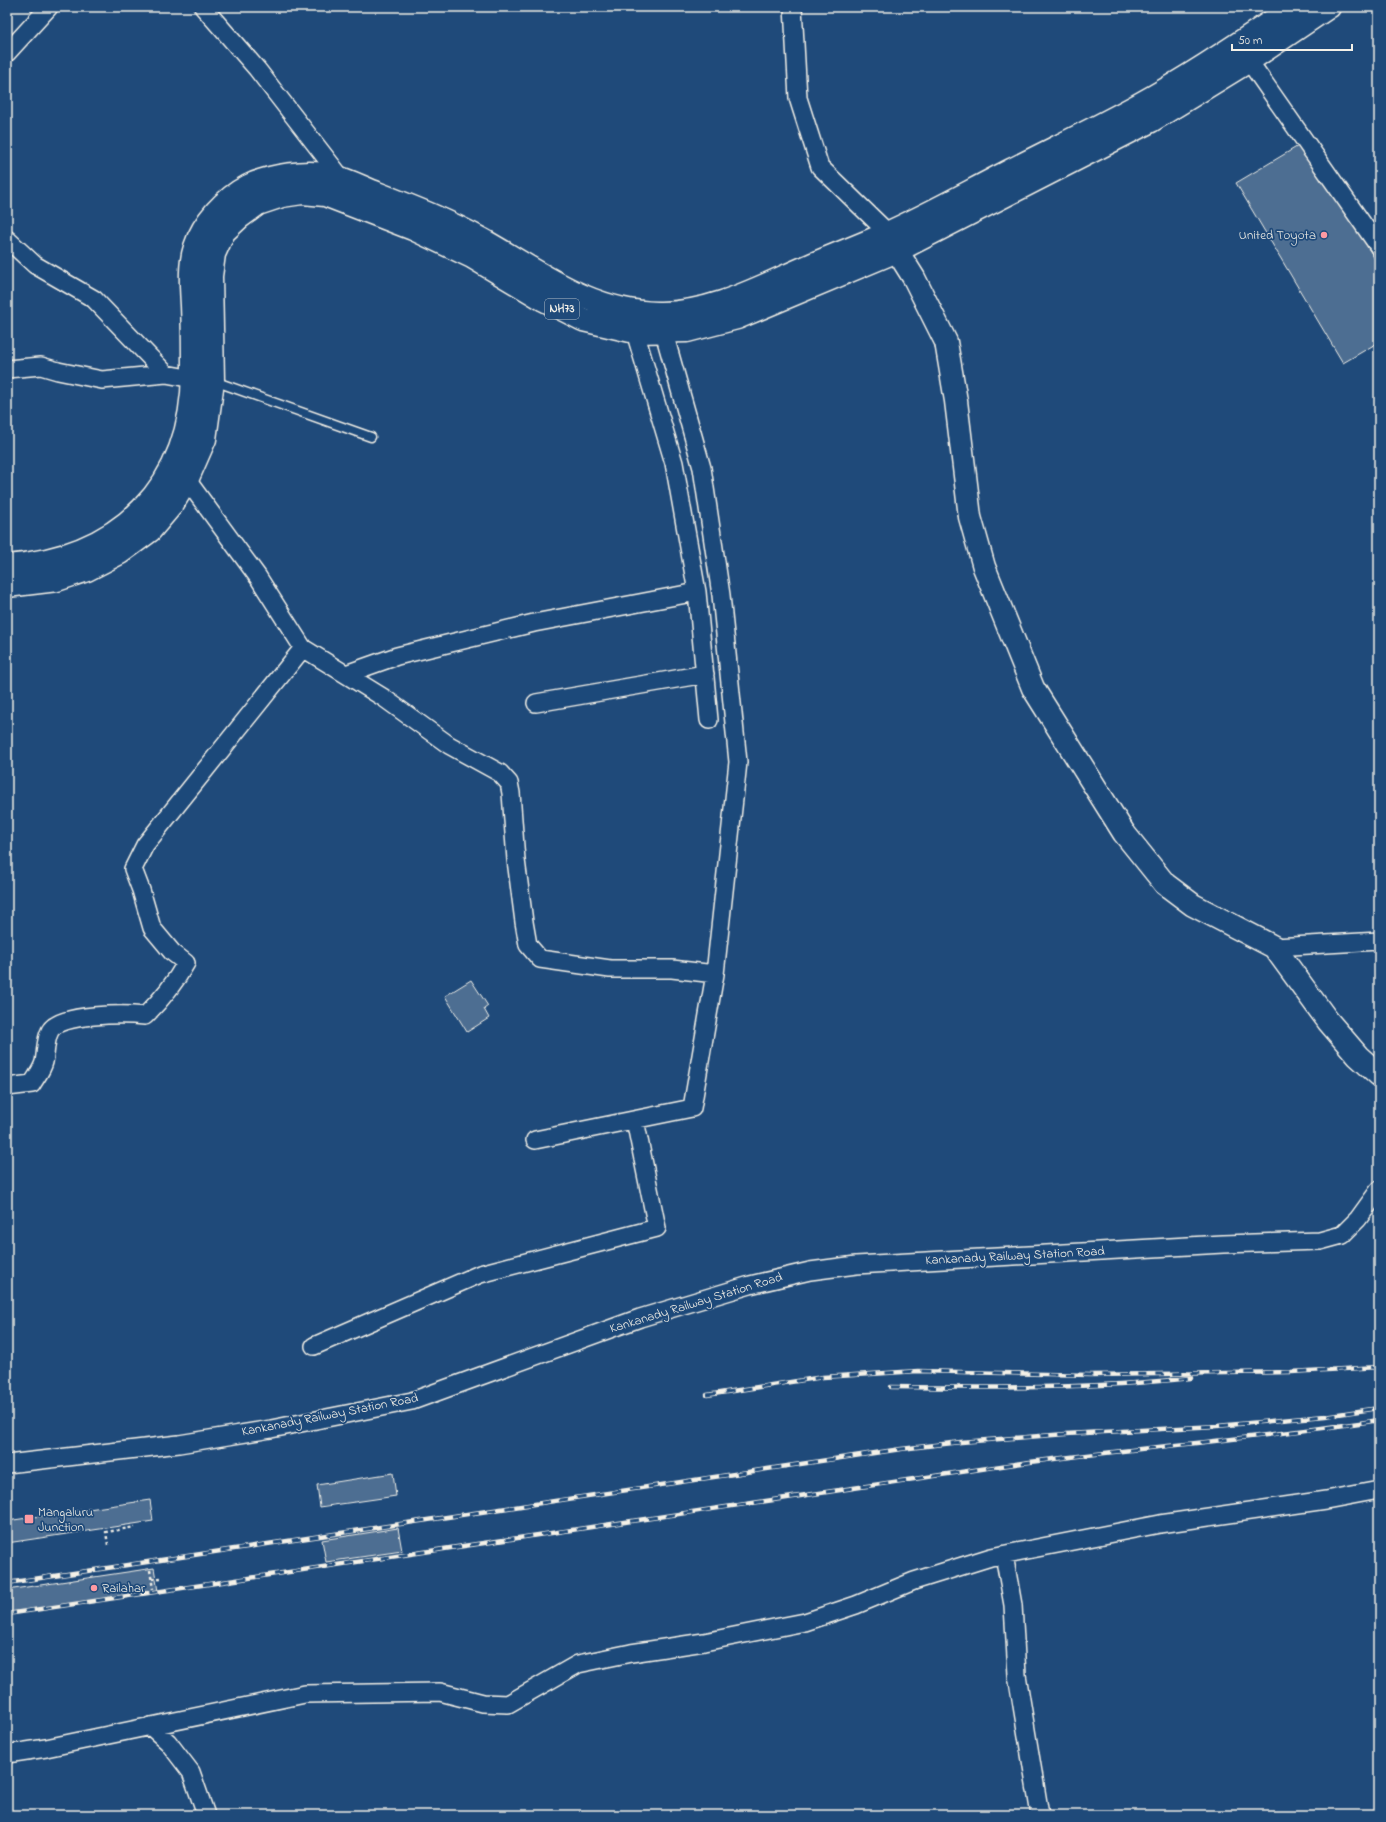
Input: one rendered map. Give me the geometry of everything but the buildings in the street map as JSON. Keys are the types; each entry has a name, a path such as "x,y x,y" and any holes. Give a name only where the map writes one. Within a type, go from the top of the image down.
{"main road":[{"name":"NH73","path":"7,566 36,564 79,551 110,536 136,516 156,493 166,476 185,433 203,380 214,254 224,232 239,218 258,204 282,196 302,193 325,195 417,219 481,239 554,283 590,301 633,311 658,313 684,312 730,299 892,242 1141,104 1238,44 1293,7"},
{"name":"NH73","path":"7,586 57,580 87,570 120,553 150,531 172,505 187,480 205,439 203,380 191,275 194,248 208,220 226,202 249,186 278,177 301,173 329,175 343,180 417,219 472,257 544,300 583,320 635,332 664,333 687,331 737,318 892,242 1151,121 1249,61 1329,7"},
{"path":"892,242 914,278 946,342 956,401 970,517 984,567 1033,688 1124,832 1164,884 1193,905 1274,947 1328,1021 1358,1056 1379,1075"}],"street":[{"path":"7,53 49,7"},
{"path":"204,7 257,69 343,180"},
{"path":"793,7 798,98 820,167 892,242"},
{"path":"1249,61 1379,247"},
{"path":"7,239 35,265 94,299 166,374"},
{"path":"635,332 674,463 697,592 709,720"},
{"path":"535,1140 692,1108 715,974 738,762 721,594 702,468 664,333"},
{"path":"7,369 42,366 58,372 102,380 166,374 203,380"},
{"path":"187,480 258,578 303,648 384,698 449,745 500,773 509,783 512,793 516,860 528,945 540,959 610,969 672,969 715,974"},
{"path":"346,674 396,656 534,623 697,592"},
{"path":"7,1086 32,1084 43,1064 50,1031 58,1024 76,1018 125,1014 145,1016 161,1000 181,972 186,963 172,952 152,928 133,869 145,845 303,648"},
{"path":"536,703 705,674"},
{"path":"1274,947 1379,941"},
{"path":"314,1346 480,1274 657,1228 635,1120"},
{"name":"Kankanady Railway Station Road","path":"7,1464 187,1442 271,1429 412,1401 640,1318 750,1285 810,1271 864,1264 1223,1244 1320,1241 1342,1235 1358,1219 1379,1190"},
{"path":"7,1754 46,1748 305,1694 440,1692 483,1703 508,1704 578,1664 631,1653 704,1642 805,1622 856,1605 914,1581 1004,1555 1160,1524 1326,1500 1379,1490"},
{"path":"1004,1555 1013,1605 1017,1675 1040,1815"},
{"path":"150,1726 168,1742 191,1772 206,1815"}],"lane":[{"path":"203,380 371,437"}],"path":[{"path":"108,1545 106,1532 135,1527"},
{"path":"150,1570 153,1590"},
{"path":"152,1579 161,1578"}],"railway":[{"path":"707,1395 823,1377 918,1371 1090,1375 1291,1372 1379,1367"},
{"path":"891,1387 1078,1386 1154,1382 1191,1378"},
{"path":"7,1583 901,1449 961,1442 1066,1434 1217,1426 1325,1416 1379,1408"},
{"path":"7,1614 1008,1465 1101,1453 1287,1433 1379,1420"}],"place":[{"name":"United Toyota","path":"1324,235"},
{"name":"Mangaluru Junction","path":"29,1519"},
{"name":"Railahar","path":"94,1588"}]}
